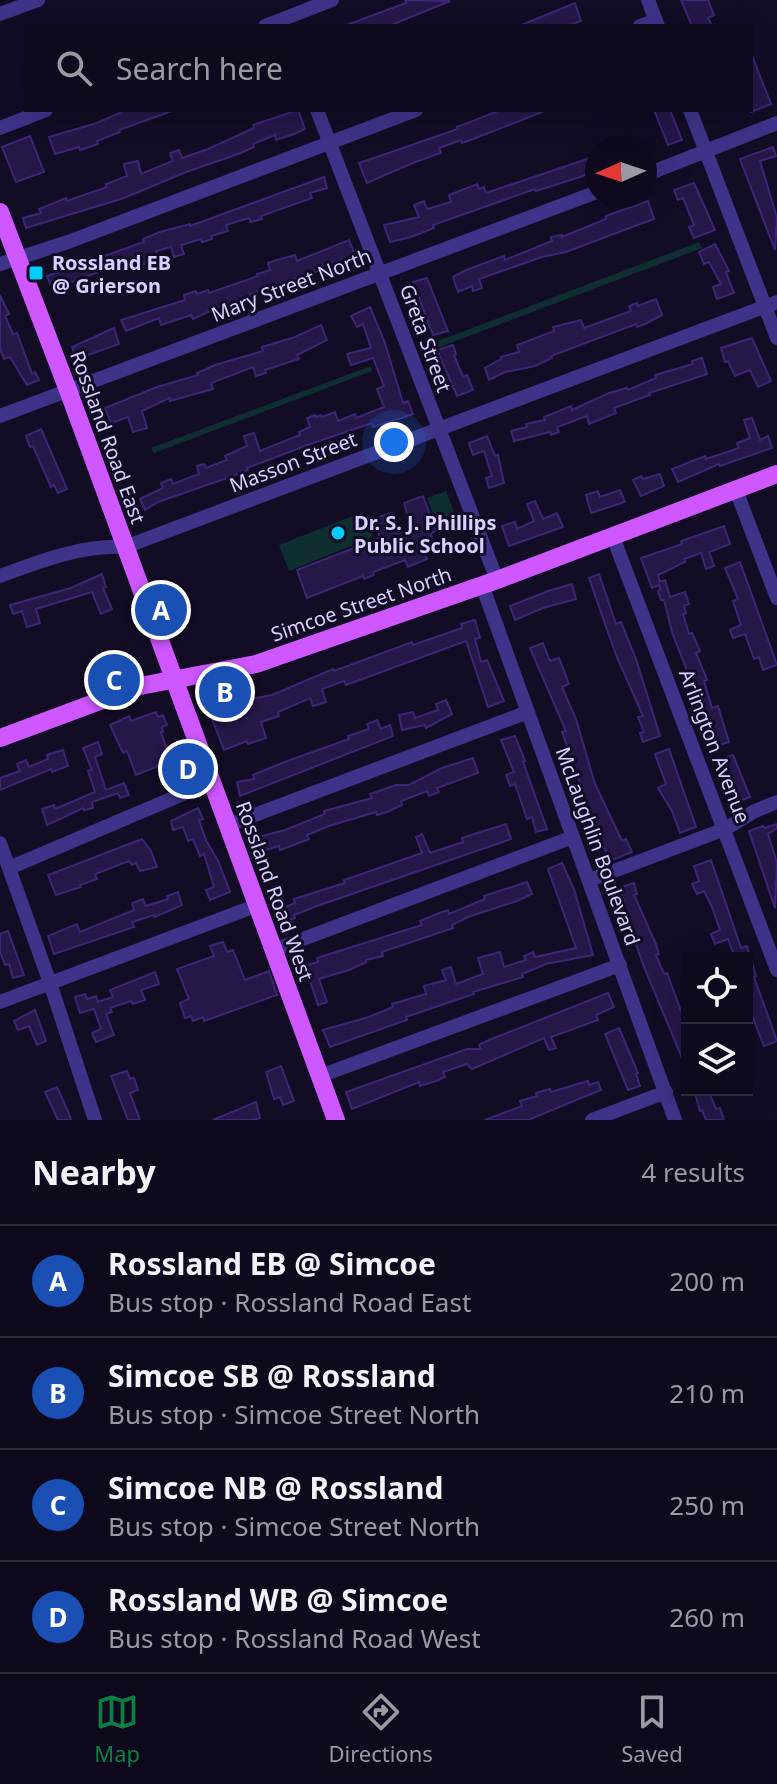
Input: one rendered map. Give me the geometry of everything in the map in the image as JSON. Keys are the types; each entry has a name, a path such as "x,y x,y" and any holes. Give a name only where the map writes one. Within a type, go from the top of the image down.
{"main road":[{"name":"Rossland Road East","path":"0,212 9,261 68,390 174,677"},
{"name":"Simcoe Street North","path":"0,738 140,686 174,677 256,664 490,583 777,474"},
{"name":"Rossland Road West","path":"174,677 336,1120"}],"street":[{"path":"0,14 38,0"},
{"path":"285,22 332,0"},
{"path":"648,0 657,23"},
{"path":"0,128 41,112"},
{"name":"Greta Street","path":"318,112 438,429 490,583"},
{"path":"9,261 411,112"},
{"path":"691,112 771,304 777,338"},
{"path":"657,170 777,123"},
{"name":"Mary Street North","path":"0,416 585,196"},
{"name":"Masson Street","path":"0,576 66,553 106,546 125,547 771,304"},
{"path":"736,490 777,598"},
{"name":"Arlington Avenue","path":"613,537 777,970"},
{"name":"McLaughlin Boulevard","path":"490,583 528,712 675,1120"},
{"path":"228,825 528,712"},
{"path":"9,868 211,782"},
{"path":"590,880 725,829 777,802"},
{"path":"274,950 573,837"},
{"path":"0,843 95,1120"},
{"path":"0,1002 258,905"},
{"path":"320,1076 620,965"},
{"path":"592,1120 666,1092"}],"green space":[{"path":"699,242 702,248 424,353 422,347"},
{"path":"371,366 372,371 154,453 151,448"},
{"path":"446,491 458,522 439,530 427,498"},
{"path":"363,512 373,537 289,571 279,545"}],"building":[{"path":"405,0 450,1 394,24 349,24 406,3"},
{"path":"681,0 708,0 714,15 708,18 711,24 691,24"},
{"path":"575,3 581,21 572,24 524,24"},
{"path":"753,58 771,104 753,111"},
{"path":"169,112 119,130 97,141 98,144 55,154 49,137 120,113"},
{"path":"299,112 305,129 276,140 275,135 241,153 124,198 26,228 23,218 41,213 39,209 107,187 106,184 127,176 124,164 138,161 141,174 173,161 170,153 179,150 182,158 254,128 253,125"},
{"path":"496,112 542,112 462,143 461,140 439,148 441,153 367,183 359,163"},
{"path":"655,112 671,112 682,140 668,145"},
{"path":"30,136 44,172 16,182 2,147"},
{"path":"773,147 776,156 760,161 777,218 775,250 740,159"},
{"path":"585,160 585,175 535,189 433,225 434,228 411,237 390,242 384,225 419,217 414,205 424,201 427,209 451,202 449,195 477,184 479,189 484,187 486,193"},
{"path":"324,177 327,188 310,193 312,198 261,216 262,219 251,222 249,218 226,225 228,231 211,236 212,239 181,245 184,254 174,257 171,247 156,251 158,259 138,266 136,260 115,266 61,286 62,289 54,293 47,276 144,242 143,239 160,232 190,226"},
{"path":"694,183 715,230 694,238 689,227 694,225 683,198 678,200 674,190"},
{"path":"628,208 650,208 654,219 566,252 479,279 482,288 473,291 472,286 458,292 453,277 466,270 504,256 505,260 552,241 551,237 562,237 606,219 606,216"},
{"path":"349,240 355,255 193,319 191,315 161,325 159,318 126,331 121,320 185,300 184,295 196,291 197,294 208,290 209,293 258,276 270,270 268,263 295,255 297,261"},
{"path":"715,244 729,271 726,272 734,293 717,299 713,287 721,284 709,262 704,264 699,252"},
{"path":"427,278 448,331 433,335 413,282"},
{"path":"0,295 9,314 5,316 13,334 17,333 32,374 35,372 39,380 27,385 10,357 4,359 0,348"},
{"path":"656,299 662,315 645,324 637,327 636,324 551,356 535,366 505,372 489,380 485,368 501,357 519,352 517,345 554,331 553,327 581,320 584,328 631,311 629,306"},
{"path":"370,307 385,343 403,403 408,401 413,414 373,427 372,423 313,443 158,502 145,510 140,499 163,488 161,483 171,479 173,484 199,474 197,466 204,464 206,468 227,460 225,456 247,446 244,436 254,433 260,451 300,435 299,432 310,427 307,418 315,415 322,417 335,412 338,421 384,407 377,389 384,386 373,358 351,365 347,354 371,348 363,324 357,327 351,316"},
{"path":"321,325 327,340 297,355 299,359 256,376 253,367 211,383 213,389 170,401 169,398 142,411 147,428 133,432 128,417 111,423 105,408 157,387 198,375 215,365 263,351 262,347"},
{"path":"114,328 119,344 77,359 72,347"},
{"path":"752,338 771,381 758,387 750,370 735,376 728,361 725,362 721,348"},
{"path":"453,345 463,377 467,375 473,390 457,396 437,350"},
{"path":"702,358 707,374 649,393 614,408 616,413 589,424 587,416 557,427 559,432 551,435 550,432 514,441 511,431 527,427 526,424 545,420 544,417 571,406 572,410 609,393 628,390 656,378 655,375 693,364 692,361"},
{"path":"752,418 760,440 768,436 772,448 719,464 678,482 672,469 705,456 706,459 739,448 737,443 750,438 744,420"},
{"path":"41,429 67,489 58,493 54,485 51,487 26,436"},
{"path":"487,436 495,456 498,455 504,483 489,488 486,478 492,476 484,451 473,455 469,443"},
{"path":"660,474 664,486 641,496 633,480"},
{"path":"620,490 625,502 591,513 586,495 598,491 600,497"},
{"path":"423,496 436,531 430,534 432,538 421,542 427,559 408,567 405,560 373,572 374,575 364,579 363,576 307,598 297,570 380,538 373,519 390,513 397,533 411,528 404,503"},
{"path":"535,501 543,519 557,513 563,527 509,546 502,526 515,522 517,529 534,521 527,504"},
{"path":"724,526 730,544 709,552 714,566 706,569 701,553 684,559 685,562 658,575 660,582 665,580 670,597 685,592 689,604 684,606 686,613 683,614 689,634 692,633 700,651 696,653 707,680 704,681 712,708 718,706 729,742 716,746 672,632 664,600 661,600 658,591 661,590 659,585 652,588 641,558"},
{"path":"740,562 777,665 763,670 759,657 754,659 745,634 733,638 730,630 741,625 733,601 738,599 725,568"},
{"path":"102,574 106,587 103,588 112,609 101,614 92,592 36,609 40,623 27,627 22,611 13,614 10,605 71,588"},
{"path":"599,574 616,624 621,622 636,659 660,736 643,742 640,733 644,732 638,717 643,716 616,655 589,578"},
{"path":"572,584 576,599 515,620 510,606"},
{"path":"475,620 480,638 475,639 481,662 487,660 504,701 488,707 466,641 346,685 344,681 322,689 326,702 313,706 310,698 278,712 279,716 261,722 266,738 224,750 211,716 333,669 462,628 461,624"},
{"path":"543,643 550,661 559,658 569,684 562,687 576,719 595,784 622,841 626,839 632,852 610,861 583,800 586,800 562,732 566,731 530,648"},
{"path":"446,700 452,714 426,728 425,725 402,730 399,715 413,712 415,718 438,710 436,704"},
{"path":"156,712 158,717 163,715 167,725 162,727 161,732 171,761 136,775 127,751 123,753 110,725 129,716 131,721"},
{"path":"377,720 381,729 390,725 393,736 240,796 237,782 254,779 253,775 349,739 348,736 369,729 367,724"},
{"path":"515,736 547,829 536,832 532,817 527,819 515,784 510,786 506,775 514,772 501,740"},
{"path":"98,742 102,754 95,757 106,790 124,783 129,795 120,798 118,793 92,802 93,808 83,808 47,825 42,809 54,805 55,809 95,792 88,771 92,770 83,748"},
{"path":"669,749 696,827 680,833 672,811 658,788 666,784 655,754"},
{"path":"63,750 68,766 52,772 51,769 0,790 0,778 20,771 17,764 26,760 29,767 48,759 47,755"},
{"path":"733,755 750,797 737,802 721,759"},
{"path":"473,758 478,773 437,788 439,792 429,796 427,791 401,801 402,805 387,812 377,815 376,812 329,826 307,835 309,839 280,850 279,846 262,851 258,837 285,830 325,814 324,811 372,798 370,794 396,785 409,785 442,768"},
{"path":"198,808 206,840 230,892 210,900 206,890 214,887 204,854 200,856 193,839 188,841 183,827 173,830 171,821"},
{"path":"506,824 511,839 317,906 286,921 281,909 295,903 294,899 422,853 416,837 422,834 430,853 463,842 462,838"},
{"path":"777,824 777,828 768,834 777,863 775,908 749,831"},
{"path":"142,839 157,867 140,871 136,863 132,865 129,861 95,874 97,879 81,887 56,895 48,875"},
{"path":"711,860 741,948 747,946 749,952 733,952 728,939 715,944 711,934 720,930 704,891 697,894 692,884 699,881 694,866"},
{"path":"562,863 574,889 593,955 546,964 522,974 523,977 473,992 406,1017 407,1020 330,1047 323,1030 369,1017 393,1007 392,1004 426,994 424,986 446,980 442,970 451,967 456,984 483,974 478,958 500,952 504,967 526,960 524,956 533,952 535,957 576,948 548,869"},
{"path":"527,882 532,894 517,901 468,917 452,925 453,928 382,952 383,956 319,979 327,1002 318,1005 305,966 318,962 317,958 422,925 420,921 437,914 448,910 449,914 485,899 484,896"},
{"path":"634,883 637,894 634,895 656,944 659,954 656,955 664,974 667,973 681,1011 681,1056 644,967 619,888"},
{"path":"178,892 182,905 155,917 132,922 134,927 54,954 48,936 77,924 80,932 134,910 132,903 143,899 146,906 168,899 167,896"},
{"path":"8,931 24,975 13,978 9,964 5,965 0,951 0,934"},
{"path":"223,942 227,952 233,950 245,980 269,971 277,995 204,1021 203,1017 193,1021 191,1016 185,1018 180,1003 189,999 177,969 214,956 210,946"},
{"path":"753,966 754,977 777,1041 764,1046 753,1018"},
{"path":"155,972 159,984 141,990 145,1000 110,1008 112,1012 106,1014 114,1035 96,1042 92,1033 101,1029 94,1009 80,1013 75,997 85,994 87,999 96,996 98,1002 113,997 110,990"},
{"path":"608,993 614,1007 596,1015 598,1020 551,1037 556,1048 549,1050 544,1038 472,1069 467,1064 443,1072 445,1077 436,1081 420,1086 419,1082 352,1109 346,1092 467,1049 481,1049 479,1045 489,1040"},
{"path":"35,1010 46,1041 37,1045 29,1026 18,1030 14,1021"},
{"path":"619,1028 638,1073 640,1086 628,1090 605,1034"},
{"path":"281,1066 294,1101 283,1105 280,1097 274,1099 266,1072"},
{"path":"127,1071 130,1079 134,1078 138,1090 130,1093 140,1120 128,1120 111,1076"},
{"path":"588,1081 589,1085 598,1082 601,1090 528,1120 485,1120 522,1106 520,1101 537,1096 536,1093"},
{"path":"57,1087 71,1120 58,1120 45,1092"},
{"path":"696,1096 711,1096 724,1120 706,1120"},
{"path":"256,1102 260,1118 213,1120"}],"place":[{"name":"Rossland EB @ Grierson","path":"36,273"},
{"name":"Dr. S. J. Phillips Public School","path":"338,533"},
{"name":"Rossland EB @ Simcoe","path":"161,610"},
{"name":"Simcoe NB @ Rossland","path":"114,680"},
{"name":"Simcoe SB @ Rossland","path":"225,692"},
{"name":"Rossland WB @ Simcoe","path":"188,769"}]}
